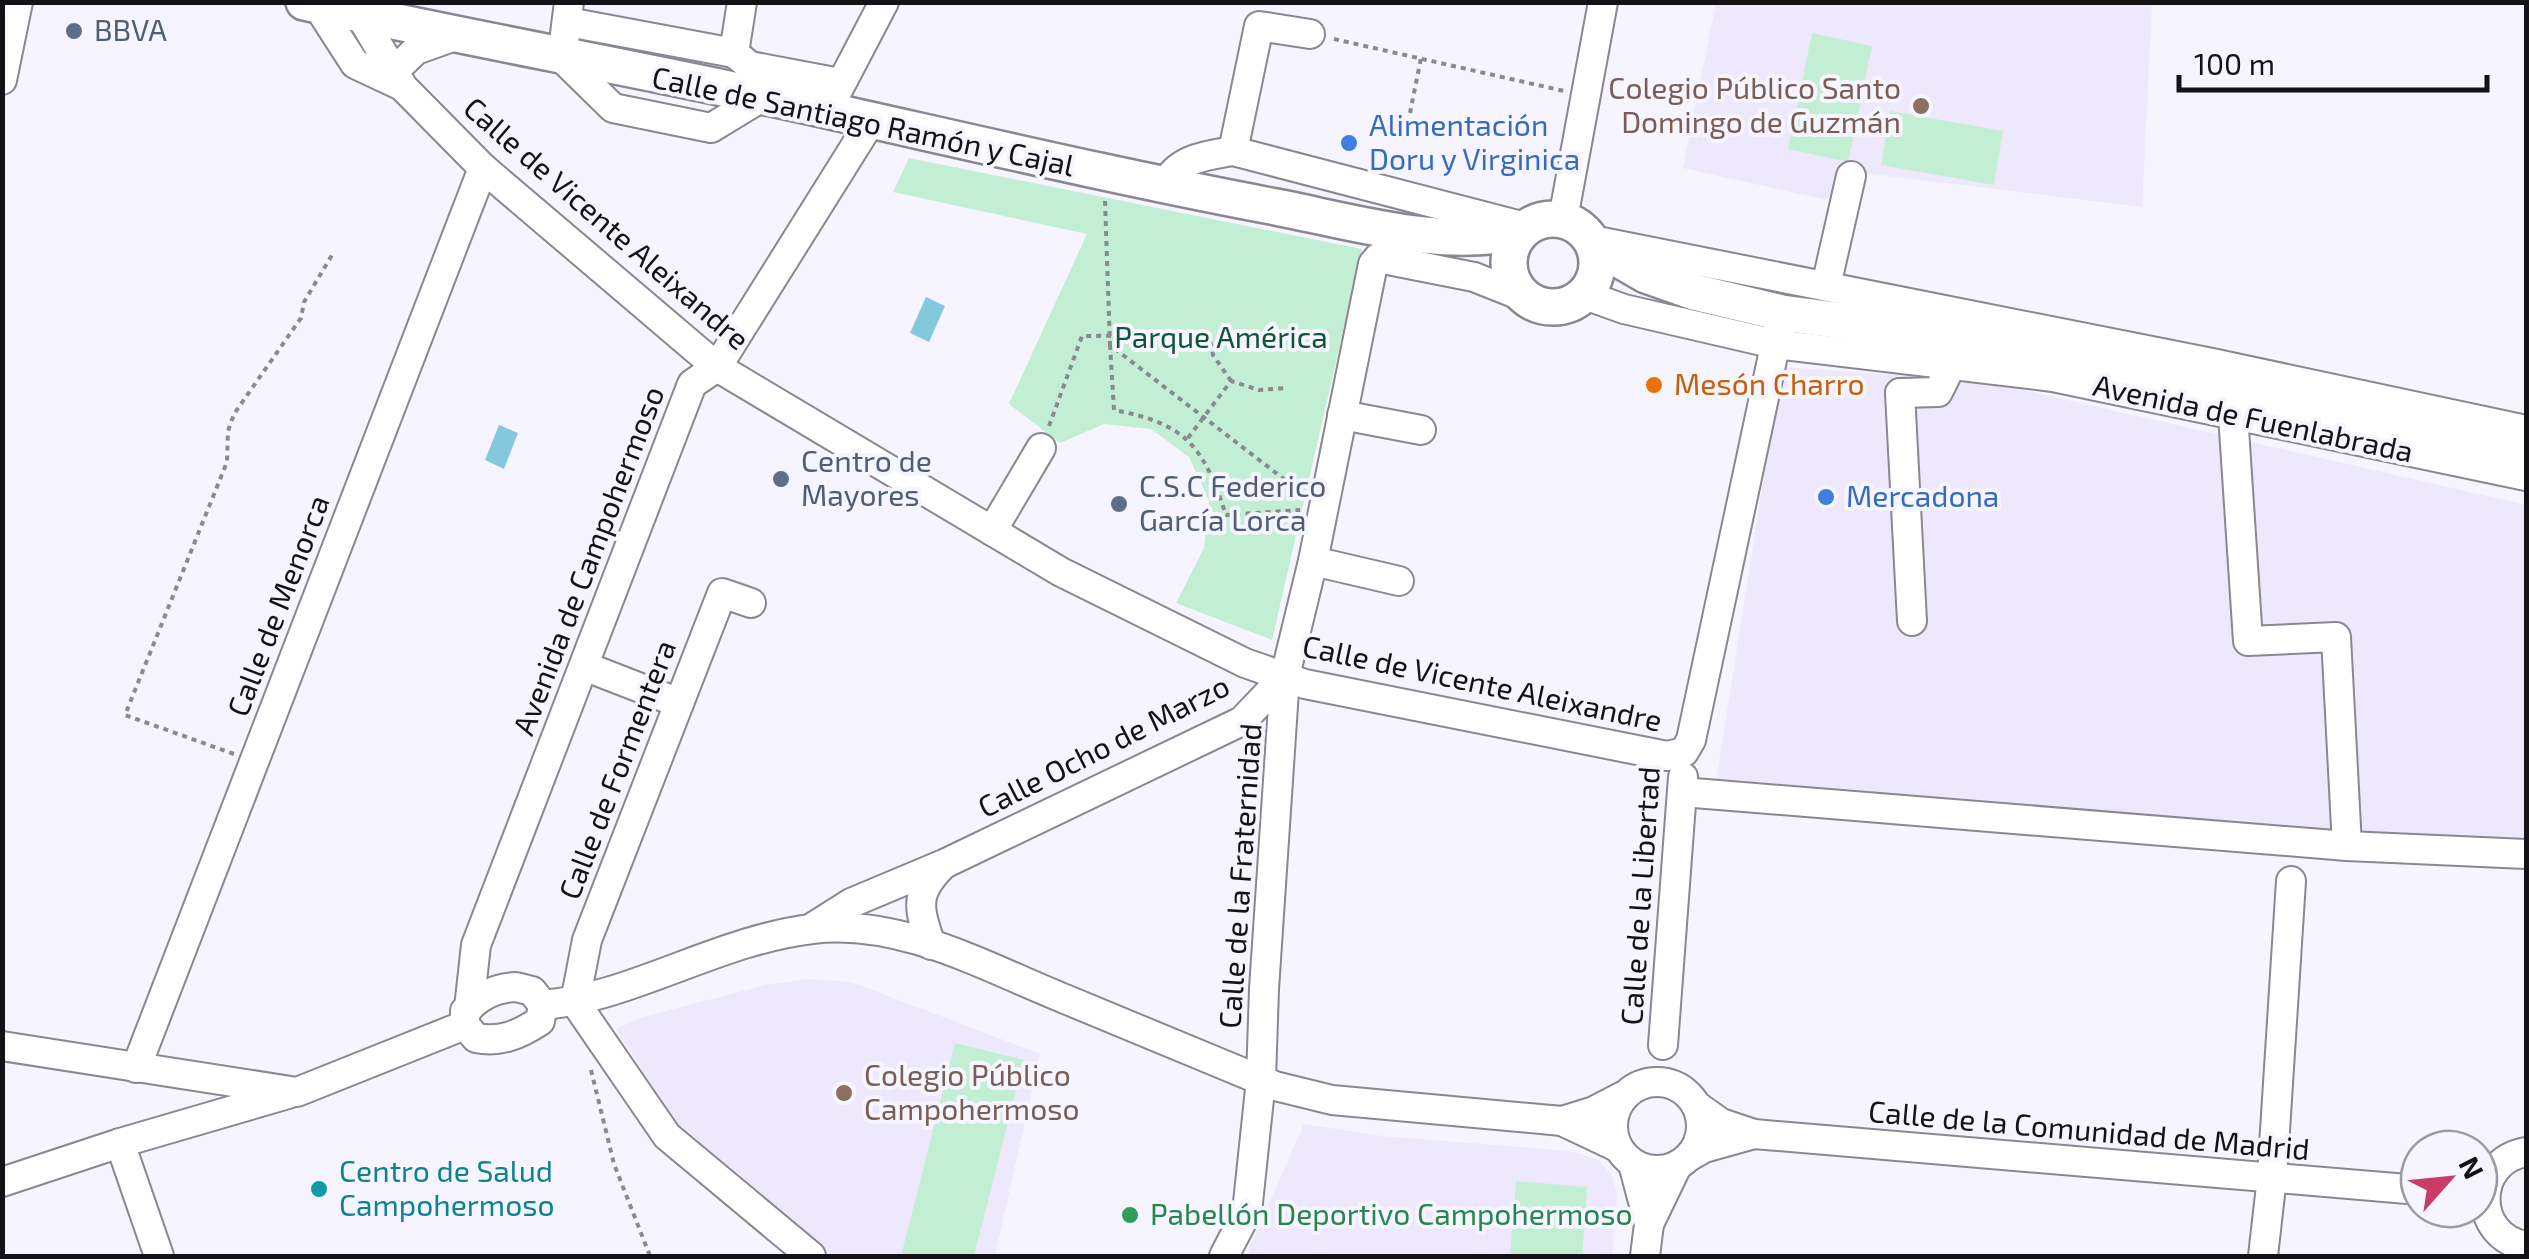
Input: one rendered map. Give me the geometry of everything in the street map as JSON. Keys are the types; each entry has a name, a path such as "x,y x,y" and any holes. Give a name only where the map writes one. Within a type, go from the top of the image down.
{"main road":[{"name":"Calle de Santiago Ramón y Cajal","path":"311,3 762,97 834,96 871,121 1164,186 1413,232 1505,235 1524,228"},
{"path":"1694,292 1586,293 1565,306 1542,307 1516,287 1509,251 1524,228 1549,218 1646,275 1694,292 1778,328 1976,349"},
{"name":"Calle de Santiago Ramón y Cajal","path":"1413,232 1516,287"},
{"path":"1582,235 1597,268 1586,293"},
{"name":"Avenida de Fuenlabrada","path":"1976,349 2526,453"}],"street":[{"path":"2,80 18,2"},
{"path":"734,53 742,2"},
{"path":"762,97 711,128 613,108 562,58 568,12 734,53 750,66 834,96 884,2"},
{"path":"1603,2 1586,96 1582,235 1826,286 1976,349"},
{"name":"Calle de Vicente Aleixandre","path":"311,3 355,64 398,80"},
{"name":"Calle de Vicente Aleixandre","path":"360,15 398,80 483,168 717,367 1061,572 1245,663 1324,688 1668,756 1684,752 1691,740 1714,638 1778,328"},
{"path":"1233,151 1258,26 1310,34"},
{"path":"398,80 416,50 455,36"},
{"path":"628,111 638,72"},
{"path":"698,125 699,84"},
{"name":"Avenida de Campohermoso","path":"467,1016 476,945 692,384 717,367 871,121"},
{"path":"1164,186 1172,170 1186,162 1233,151 1524,228"},
{"name":"Calle de Menorca","path":"136,1068 483,168"},
{"path":"1826,286 1851,176"},
{"name":"Calle de la Fraternidad","path":"1224,1256 1247,1212 1261,1080 1285,676 1373,264 1378,258 1516,287"},
{"path":"1586,293 1624,309 1778,328 1862,354 1976,349"},
{"path":"1900,393 1938,392 1976,349"},
{"name":"Avenida de Fuenlabrada","path":"1976,349 2053,377 2526,476"},
{"name":"Avenida de Fuenlabrada","path":"1976,349 2212,363 2526,430"},
{"path":"1862,354 1900,393 1912,621"},
{"path":"2233,414 2248,641 2336,637 2347,846"},
{"path":"1342,415 1422,430"},
{"path":"992,530 1042,448"},
{"path":"1312,561 1399,581"},
{"name":"Calle de Formentera","path":"575,1002 587,940 722,593 751,603"},
{"path":"584,666 679,703"},
{"name":"Calle Ocho de Marzo","path":"809,929 851,904 944,864 1242,721 1285,676"},
{"name":"Calle de la Libertad","path":"1675,1085 1663,1045 1684,752"},
{"path":"1682,792 2347,846 2526,854"},
{"path":"931,946 920,911 926,882 944,864"},
{"path":"2263,1256 2292,880"},
{"path":"544,1005 575,1002 735,945 842,926 910,938 1261,1080 1332,1100 1562,1121 1594,1111 1655,1081 1675,1085 1697,1106 1702,1122 1699,1140 1649,1224 1645,1256"},
{"path":"2,1182 296,1092 467,1016 480,996 502,988 532,992 544,1005"},
{"path":"575,1002 667,1136 811,1256"},
{"path":"467,1016 476,1038 490,1041 506,1038 540,1021 544,1005"},
{"name":"Calle de la Libertad","path":"1630,1091 1663,1045"},
{"path":"2,1046 296,1092"},
{"path":"1630,1091 1614,1112 1612,1127 1649,1224"},
{"name":"Calle de la Comunidad de Madrid","path":"1697,1106 1721,1123 1754,1134 2399,1188"},
{"path":"1562,1121 1659,1171 1684,1161"},
{"name":"Calle de la Comunidad de Madrid","path":"1684,1161 1704,1148 1754,1134"},
{"path":"2516,1243 2486,1215 2484,1198 2487,1182 2526,1134"},
{"path":"120,1143 159,1256"}],"path":[{"path":"1310,34 1586,96"},
{"path":"1410,113 1420,58"},
{"path":"1104,174 1114,410 1146,416 1188,438 1214,480 1226,514 1322,509"},
{"path":"254,762 125,715 227,462 228,431 234,414 301,318 304,302 332,255"},
{"path":"1042,448 1082,336 1210,334 1213,355 1230,380 1259,390 1284,388"},
{"path":"1110,345 1322,509"},
{"path":"1188,438 1230,380"},
{"path":"588,1056 614,1164 650,1256"}],"shaded area":[{"name":"Colegio Público Santo Domingo de Guzmán","path":"1716,3 2152,3 2142,207 1847,171 1827,200 1683,168"},
{"path":"1781,367 1984,381 2526,505 2526,849 1714,795"},
{"name":"Colegio Público Campohermoso","path":"808,979 851,982 1040,1054 995,1256 831,1256 682,1132 616,1029 643,1017 766,985"},
{"path":"1304,1124 1382,1136 1570,1151 1599,1160 1613,1177 1617,1197 1612,1256 1246,1256"}],"green space":[{"path":"1812,33 1872,46 1848,162 1788,149"},
{"path":"1890,111 2003,131 1994,185 1881,165"},
{"name":"Parque América","path":"909,158 1362,249 1272,640 1176,603 1204,548 1209,501 1189,457 1151,429 1104,424 1060,443 1009,404 1087,234 893,192"},
{"path":"955,1043 1024,1060 974,1256 901,1256"},
{"path":"1516,1181 1587,1187 1582,1256 1510,1256"}],"water":[{"path":"926,297 945,306 929,342 910,333"},
{"path":"499,425 518,433 504,469 485,460"}],"place":[{"name":"BBVA","path":"74,31"},
{"name":"Colegio Público Santo Domingo de Guzmán","path":"1921,106"},
{"name":"Alimentación Doru y Virginica","path":"1349,143"},
{"name":"Mesón Charro","path":"1654,385"},
{"name":"Centro de Mayores","path":"781,479"},
{"name":"Mercadona","path":"1826,497"},
{"name":"C.S.C Federico García Lorca","path":"1119,504"},
{"name":"Colegio Público Campohermoso","path":"844,1093"},
{"name":"Centro de Salud Campohermoso","path":"319,1189"},
{"name":"Pabellón Deportivo Campohermoso","path":"1130,1215"}]}
